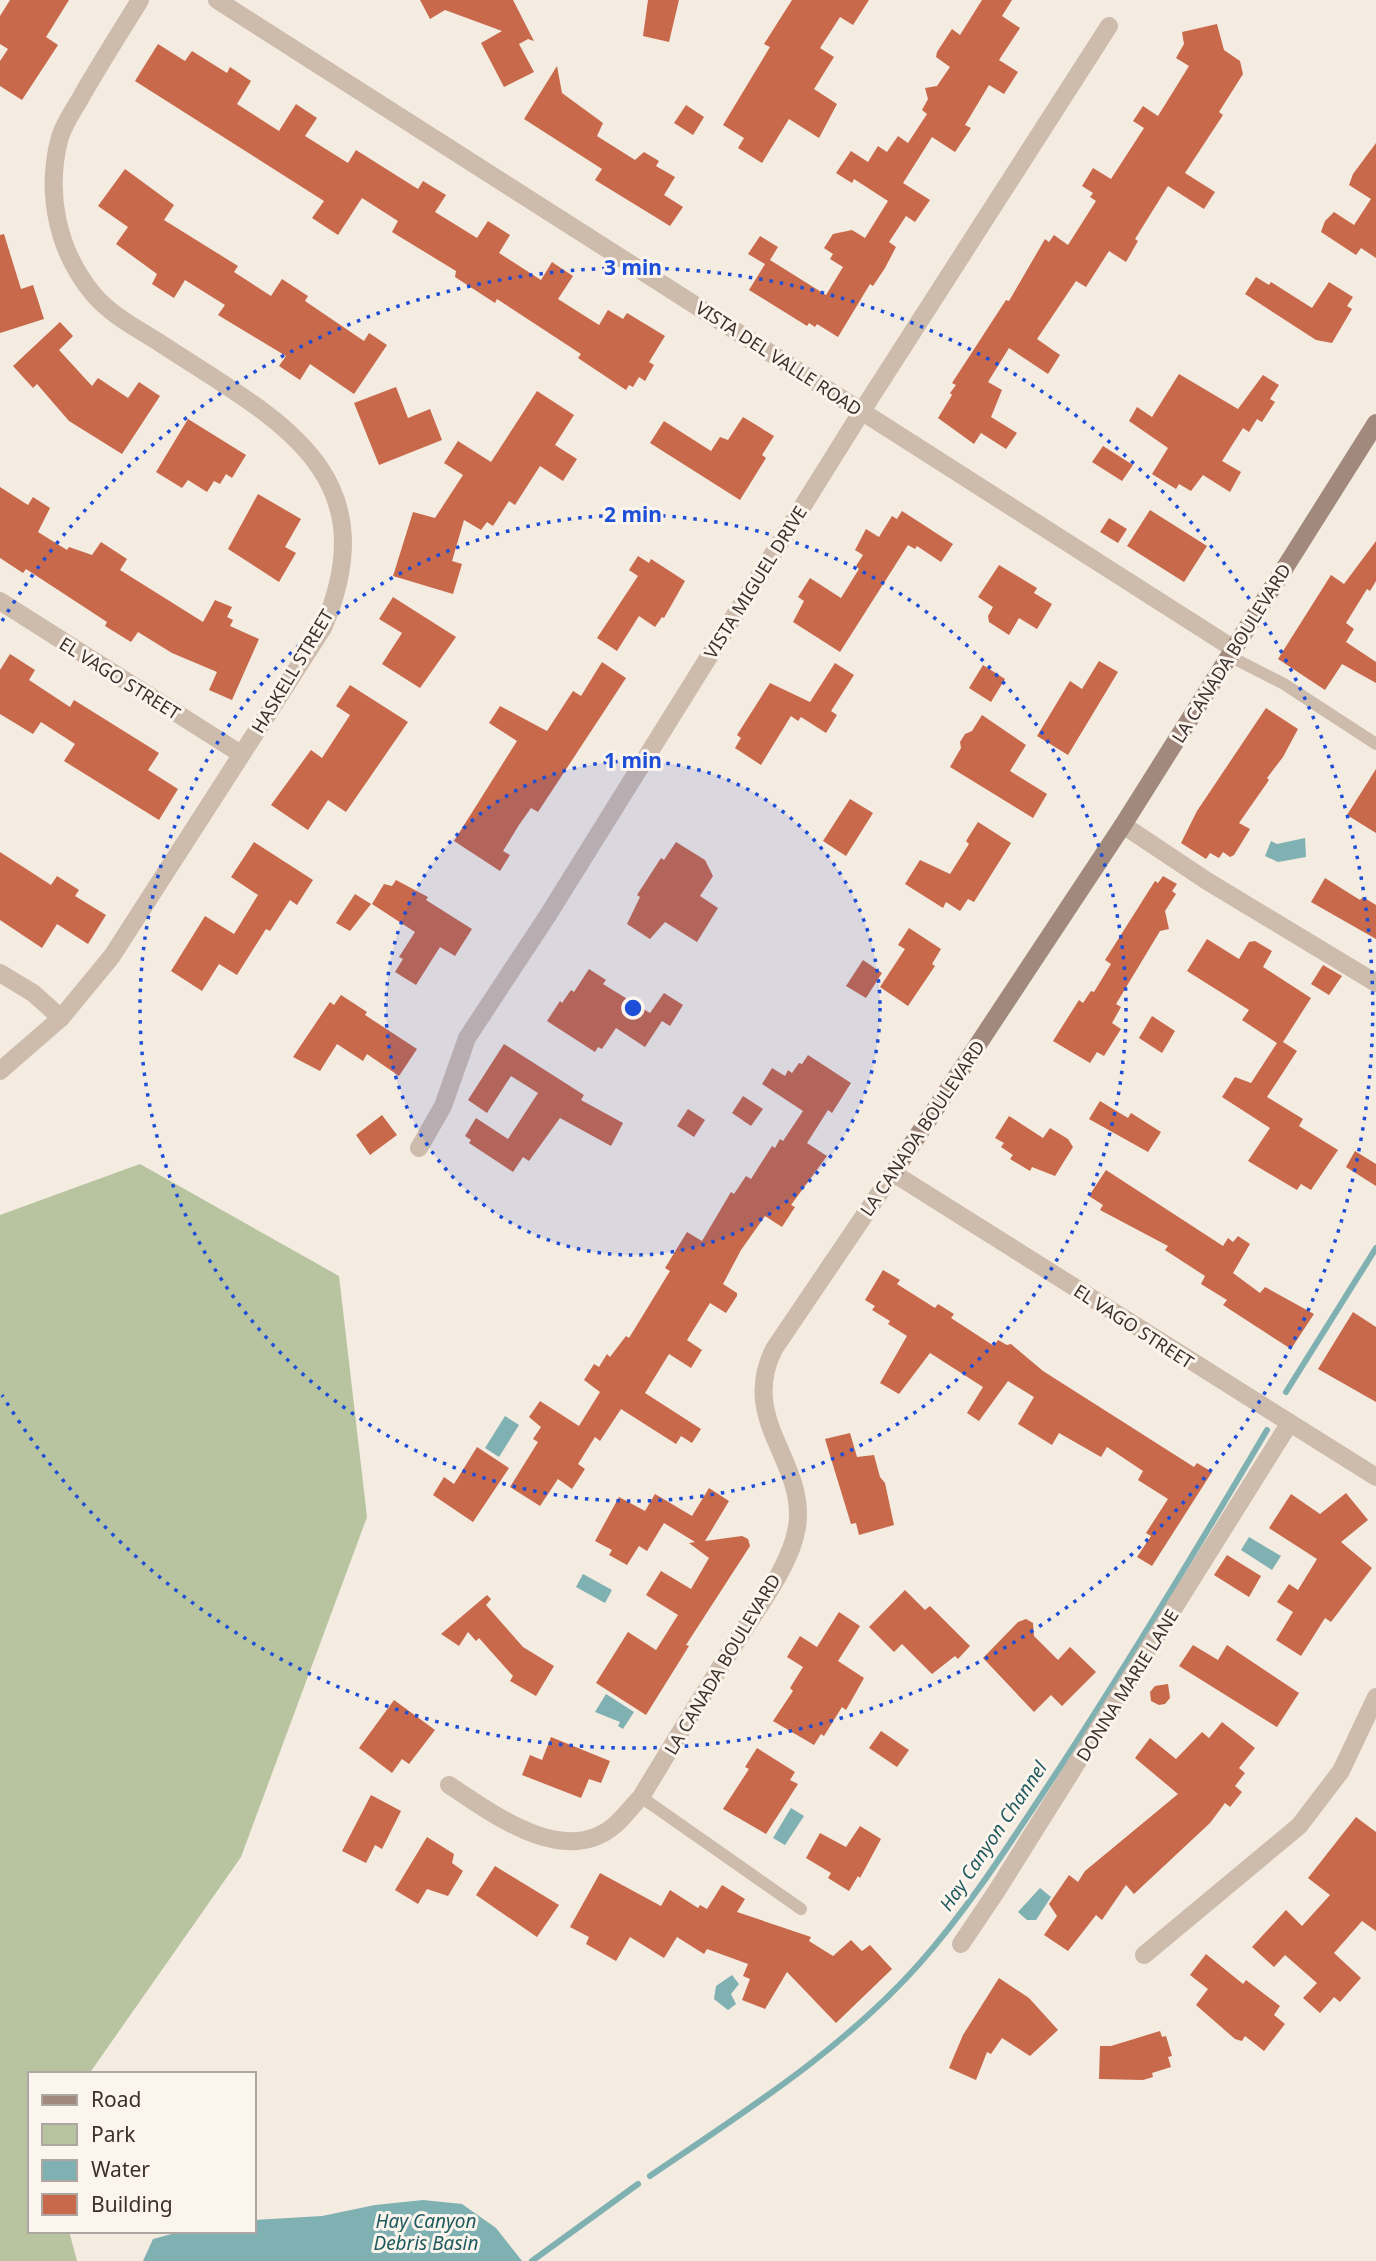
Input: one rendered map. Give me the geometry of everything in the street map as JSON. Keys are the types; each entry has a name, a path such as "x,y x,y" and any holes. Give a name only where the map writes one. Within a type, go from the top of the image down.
{"street":[{"name":"HASKELL STREET","path":"0,1071 61,1018 112,956 323,628 337,594 344,525 333,489 301,442 265,412 123,319 95,297 76,269 60,235 53,204 55,160 61,133 140,0"},
{"name":"VISTA DEL VALLE ROAD","path":"218,0 862,411 1231,652"},
{"name":"VISTA MIGUEL DRIVE","path":"419,1148 443,1106 467,1038 548,915 862,411 1109,26"},
{"name":"LA CANADA BOULEVARD","path":"449,1785 515,1828 547,1838 582,1840 613,1827 641,1797 775,1581 797,1528 793,1488 766,1411 761,1388 764,1371 774,1349 1123,825 1376,423"},
{"name":"EL VAGO STREET","path":"0,601 241,754"},
{"path":"1123,825 1207,881 1376,983"},
{"path":"0,973 33,993 61,1018"},
{"name":"EL VAGO STREET","path":"893,1173 1376,1477"},
{"name":"DONNA MARIE LANE","path":"961,1944 1289,1424"},
{"path":"1144,1955 1299,1826 1341,1771 1376,1697"}],"lane":[{"path":"1231,652 1376,744"},
{"path":"641,1797 801,1909"}],"green space":[{"path":"140,1164 339,1276 367,1517 241,1857 90,2072 28,2072 28,2233 70,2233 77,2261 0,2261 0,1215"}],"water":[{"path":"1305,838 1306,857 1278,862 1265,856 1271,841 1277,844"},
{"path":"505,1416 519,1425 499,1457 485,1448"},
{"path":"1249,1537 1281,1556 1272,1570 1241,1550"},
{"path":"583,1574 612,1590 605,1603 576,1587"},
{"path":"606,1694 634,1712 623,1729 618,1726 620,1722 595,1712"},
{"path":"791,1808 804,1816 785,1845 773,1838"},
{"path":"1040,1888 1051,1897 1036,1920 1027,1920 1018,1912"},
{"path":"732,1975 739,1984 731,1994 736,2004 728,2010 714,1999 716,1986"},
{"name":"Hay Canyon Debris Basin","path":"423,2200 462,2204 496,2228 522,2261 143,2261 153,2239 176,2233 256,2233 256,2220 322,2216 375,2205"}],"building":[{"path":"10,0 69,0 46,37 58,45 22,100 0,86 0,61 8,49 0,44 0,16"},
{"path":"420,0 513,0 534,41 528,39 519,44 534,72 504,87 481,43 502,31 445,10 430,19"},
{"path":"648,0 679,0 669,42 643,36"},
{"path":"792,0 869,0 853,25 840,17 820,48 834,57 814,89 837,104 819,138 789,119 762,163 738,148 744,138 723,125 770,47 764,44"},
{"path":"982,0 1012,0 1002,16 1020,28 999,60 1018,72 1004,94 989,85 965,125 971,128 955,152 932,137 903,183 930,200 915,222 906,216 889,242 896,247 885,268 873,286 870,284 838,337 817,324 815,327 809,323 807,326 749,290 765,264 748,254 760,236 778,247 770,260 826,295 843,267 830,259 833,254 824,248 833,234 852,230 865,238 888,201 854,179 852,183 836,173 851,151 868,162 878,146 887,152 898,136 908,143 927,114 922,110 928,99 925,88 937,86 950,67 936,57 937,52 952,29 960,35"},
{"path":"1217,24 1224,50 1240,61 1243,74 1219,112 1223,115 1185,173 1215,192 1204,209 1168,186 1135,239 1138,241 1126,262 1109,251 1086,287 1076,281 1037,339 1060,355 1048,374 1009,348 988,382 1002,390 991,417 1017,433 1006,449 981,433 974,444 938,418 956,385 952,383 1006,300 1009,301 1045,239 1049,242 1054,235 1068,245 1096,201 1090,197 1093,193 1082,186 1093,168 1111,179 1144,128 1133,121 1143,106 1158,116 1189,66 1176,58 1184,44 1182,32"},
{"path":"158,44 185,61 192,51 227,73 230,67 251,81 237,104 279,131 296,104 317,118 305,136 348,163 356,150 418,189 423,181 446,195 435,212 477,238 488,221 510,235 499,253 541,280 552,262 573,276 558,299 599,325 608,310 623,319 627,313 665,336 649,362 654,365 645,381 639,377 633,387 629,385 626,390 578,358 581,354 497,299 495,303 455,277 456,271 392,232 398,221 362,198 338,235 312,218 324,201 135,81"},
{"path":"557,66 562,93 603,123 597,136 635,160 644,152 659,161 656,166 675,177 664,195 683,207 670,226 595,180 602,169 524,119"},
{"path":"686,105 704,117 693,135 674,123"},
{"path":"1376,143 1376,258 1361,248 1356,255 1321,232 1325,221 1334,212 1354,225 1371,199 1349,185 1353,174"},
{"path":"125,169 174,205 164,220 238,266 234,272 271,296 282,279 308,296 305,301 364,341 369,333 387,345 354,394 310,364 300,380 279,366 286,356 218,315 225,305 185,280 174,298 152,284 157,274 116,244 128,227 98,206"},
{"path":"4,234 21,289 33,285 44,319 0,333 0,235"},
{"path":"1256,277 1269,285 1271,282 1312,308 1329,282 1353,297 1347,306 1352,309 1332,343 1316,340 1245,294"},
{"path":"60,322 73,336 59,350 92,386 98,378 128,398 139,382 160,396 122,454 69,421 37,384 33,388 13,366"},
{"path":"1179,374 1238,409 1263,375 1279,385 1270,399 1275,402 1262,422 1257,419 1249,432 1243,428 1222,461 1241,472 1230,492 1203,475 1191,491 1179,484 1176,489 1152,474 1168,448 1129,421 1137,407 1152,417"},
{"path":"396,387 408,418 430,409 442,440 379,465 354,403"},
{"path":"537,391 574,415 555,445 577,459 563,481 540,466 515,505 509,501 493,526 487,522 481,530 464,520 452,561 462,564 453,594 393,576 413,512 435,518 463,475 444,463 458,441 491,462"},
{"path":"743,417 774,436 762,455 766,458 740,500 650,443 664,421 711,451 720,437 728,440"},
{"path":"188,419 246,455 232,478 226,474 220,484 214,481 207,492 188,480 182,488 156,472"},
{"path":"1103,446 1133,465 1122,481 1092,462"},
{"path":"0,487 28,505 33,497 50,508 38,532 67,550 69,547 92,555 101,542 127,559 120,570 203,622 215,600 232,607 227,617 233,620 230,626 259,639 232,700 209,690 217,672 172,653 138,632 131,642 105,626 107,622 26,569 23,573 0,558"},
{"path":"258,494 301,519 285,547 296,553 279,582 228,549"},
{"path":"1150,510 1207,546 1184,582 1127,546"},
{"path":"902,511 953,544 941,562 917,546 915,549 908,545 840,652 793,622 804,601 798,597 810,578 841,598 859,569 856,566 863,555 855,550 866,529 879,537 892,516 897,519"},
{"path":"1109,518 1127,529 1118,543 1100,532"},
{"path":"1376,541 1376,581 1370,591 1367,589 1346,623 1354,629 1346,642 1376,662 1376,683 1342,664 1325,690 1278,659 1331,575 1344,584"},
{"path":"638,556 649,563 651,559 685,581 664,618 662,617 655,627 639,616 617,651 597,638 638,576 629,570"},
{"path":"999,565 1037,588 1034,593 1052,604 1037,629 1019,618 1009,635 989,622 988,616 993,607 978,597"},
{"path":"393,597 456,637 420,688 382,664 402,633 379,619"},
{"path":"10,654 35,670 29,680 70,707 74,700 159,753 148,770 178,789 159,820 64,761 75,744 41,722 33,734 0,714 0,670"},
{"path":"1099,661 1118,672 1068,755 1037,736 1070,681 1082,689"},
{"path":"602,662 626,678 538,812 531,808 519,825 503,851 510,855 500,871 454,841 517,741 489,723 500,706 547,731 573,691 581,696"},
{"path":"835,663 854,675 831,711 837,715 826,733 801,717 798,721 791,716 761,765 735,748 741,738 737,735 770,683 810,702"},
{"path":"983,665 1005,679 991,702 969,688"},
{"path":"350,685 408,722 346,812 328,800 308,830 271,805 311,750 322,758 350,715 336,706"},
{"path":"1266,708 1298,729 1283,757 1267,778 1269,780 1239,823 1250,829 1234,855 1230,857 1223,852 1219,858 1210,853 1206,859 1181,843 1197,811"},
{"path":"982,715 1026,745 1010,771 1047,794 1033,818 950,767 961,748 960,742 965,734 972,731"},
{"path":"1376,769 1376,833 1347,815"},
{"path":"850,799 873,813 846,856 823,841"},
{"path":"978,822 1011,843 974,902 968,899 960,911 946,902 943,908 905,884 920,860 950,874 969,844 966,841"},
{"path":"254,842 313,880 297,905 290,900 270,931 266,929 237,975 219,964 202,991 171,971 205,916 234,934 258,895 231,877"},
{"path":"676,842 705,860 713,876 700,896 718,908 697,942 665,922 650,939 627,924 640,897 637,895 661,858 664,860"},
{"path":"0,852 51,885 57,876 79,890 75,896 106,915 88,944 57,924 42,948 0,920"},
{"path":"1163,876 1177,884 1172,891 1176,894 1165,911 1169,929 1160,931 1116,1004 1121,1007 1112,1023 1121,1029 1104,1056 1097,1052 1090,1063 1053,1041 1079,1000 1083,1003 1091,991 1094,992 1111,964 1105,960 1155,881 1158,883"},
{"path":"1325,878 1360,900 1363,897 1376,905 1376,939 1311,902"},
{"path":"396,880 428,897 426,900 472,929 455,956 440,947 416,985 395,972 403,959 399,957 415,932 372,904 384,884 392,886"},
{"path":"355,894 371,904 350,931 336,923"},
{"path":"909,928 941,949 932,964 935,966 908,1006 880,987 905,949 898,945"},
{"path":"1207,939 1239,959 1249,942 1255,941 1272,951 1263,967 1311,998 1283,1042 1297,1051 1267,1097 1303,1119 1299,1126 1338,1150 1311,1190 1301,1184 1297,1190 1248,1161 1270,1128 1222,1097 1235,1077 1251,1083 1277,1043 1242,1020 1249,1010 1187,971"},
{"path":"863,960 882,973 866,998 846,986"},
{"path":"1323,965 1342,976 1329,995 1311,984"},
{"path":"589,969 606,980 603,984 650,1013 664,993 683,1005 670,1026 662,1021 645,1047 616,1028 602,1049 598,1047 595,1052 547,1021 560,1001 562,1003 571,990 574,992"},
{"path":"341,995 367,1012 365,1015 417,1049 399,1076 367,1054 363,1061 337,1044 320,1071 293,1057 330,1002 334,1005"},
{"path":"1152,1016 1175,1031 1162,1053 1139,1038"},
{"path":"504,1044 584,1095 581,1100 623,1123 611,1146 560,1118 529,1161 523,1157 513,1172 469,1143 471,1140 465,1136 476,1118 508,1139 538,1093 511,1076 487,1113 468,1100"},
{"path":"808,1055 851,1083 832,1113 828,1110 807,1143 827,1156 791,1205 795,1207 782,1227 765,1216 741,1250 723,1284 737,1293 737,1296 726,1313 710,1303 687,1340 702,1350 691,1368 669,1354 645,1393 701,1429 692,1443 681,1436 676,1444 621,1409 600,1441 595,1437 578,1464 585,1469 572,1489 558,1479 540,1506 510,1487 538,1442 533,1439 541,1427 529,1417 540,1401 579,1426 600,1392 584,1380 594,1364 599,1367 607,1354 610,1357 626,1336 629,1338 670,1271 665,1268 687,1232 702,1241 731,1192 734,1194 746,1176 751,1179 772,1146 775,1148 780,1139 783,1141 803,1111 762,1084 772,1068 785,1076 788,1070 792,1073 799,1063 802,1064"},
{"path":"743,1096 763,1109 751,1126 732,1113"},
{"path":"1100,1101 1128,1118 1131,1113 1161,1132 1148,1152 1089,1119"},
{"path":"688,1109 705,1120 694,1137 677,1126"},
{"path":"382,1115 397,1135 370,1155 356,1135"},
{"path":"1009,1116 1043,1138 1050,1128 1068,1139 1073,1147 1055,1176 1032,1167 1030,1171 1010,1159 1013,1155 1001,1147 1004,1143 995,1138"},
{"path":"1355,1151 1376,1164 1376,1186 1346,1167"},
{"path":"1106,1170 1223,1246 1228,1238 1233,1242 1238,1236 1250,1244 1233,1273 1260,1293 1265,1287 1314,1314 1291,1349 1223,1305 1227,1300 1201,1284 1205,1276 1165,1250 1168,1246 1100,1210 1103,1205 1089,1196"},
{"path":"883,1270 900,1280 897,1284 935,1308 938,1304 954,1314 951,1318 994,1346 998,1340 1007,1345 1011,1344 1043,1371 1194,1467 1197,1463 1212,1472 1152,1566 1137,1557 1151,1536 1146,1533 1168,1499 1138,1480 1143,1471 1107,1447 1101,1457 1059,1433 1052,1445 1018,1424 1034,1397 1008,1381 979,1421 967,1413 983,1387 930,1353 899,1394 880,1383 907,1336 888,1324 890,1321 872,1310 875,1306 865,1300"},
{"path":"1353,1312 1376,1327 1376,1402 1318,1369"},
{"path":"850,1433 857,1457 874,1455 880,1477 885,1483 894,1525 859,1535 856,1523 851,1524 825,1439"},
{"path":"477,1447 509,1468 473,1522 433,1495 444,1477 454,1484"},
{"path":"709,1488 729,1501 705,1541 742,1536 748,1539 750,1546 686,1645 689,1646 646,1715 596,1683 628,1632 656,1650 678,1615 646,1595 661,1571 691,1589 709,1558 689,1543 695,1542 664,1523 647,1551 639,1546 627,1565 609,1555 612,1550 595,1541 619,1497 645,1511 655,1494 692,1516"},
{"path":"1346,1493 1368,1520 1341,1542 1372,1568 1331,1622 1325,1618 1301,1656 1276,1640 1293,1612 1277,1602 1289,1584 1298,1590 1317,1559 1269,1528 1291,1494 1320,1514"},
{"path":"1227,1555 1261,1576 1249,1597 1214,1575"},
{"path":"905,1590 925,1610 930,1606 970,1646 958,1659 955,1656 932,1674 902,1644 894,1652 869,1627"},
{"path":"487,1595 491,1599 486,1605 523,1647 554,1666 536,1696 510,1681 513,1676 479,1638 476,1641 468,1632 459,1646 441,1634"},
{"path":"839,1612 860,1626 838,1661 864,1678 846,1710 842,1707 824,1736 821,1734 814,1745 773,1721 793,1691 790,1688 803,1667 787,1657 800,1636 817,1647"},
{"path":"1026,1619 1033,1623 1034,1636 1058,1660 1070,1647 1096,1672 1062,1706 1051,1695 1034,1712 983,1658 1018,1622"},
{"path":"1193,1645 1218,1660 1227,1645 1299,1693 1277,1727 1179,1666"},
{"path":"1168,1684 1170,1698 1165,1704 1159,1705 1151,1701 1150,1692 1155,1686"},
{"path":"394,1700 435,1730 409,1764 402,1759 392,1773 359,1748"},
{"path":"1222,1722 1255,1748 1239,1768 1245,1773 1235,1786 1242,1792 1230,1807 1225,1803 1210,1823 1134,1894 1126,1885 1102,1920 1096,1915 1068,1951 1044,1935 1057,1916 1049,1904 1069,1875 1078,1882 1085,1871 1178,1794 1135,1758 1150,1738 1176,1759 1202,1732 1209,1738"},
{"path":"881,1731 909,1750 897,1767 869,1748"},
{"path":"551,1737 610,1761 601,1783 589,1779 581,1798 522,1775 530,1755 542,1760"},
{"path":"757,1748 795,1772 790,1780 798,1784 766,1834 723,1809 749,1769 745,1767"},
{"path":"371,1795 401,1811 382,1849 375,1845 366,1863 342,1851"},
{"path":"1356,1817 1376,1832 1376,1931 1362,1921 1334,1953 1361,1978 1340,2002 1334,1997 1320,2013 1303,1998 1317,1983 1285,1955 1274,1967 1252,1947 1286,1910 1302,1926 1330,1895 1308,1878"},
{"path":"860,1826 881,1839 860,1878 858,1876 849,1891 828,1878 831,1873 806,1858 820,1833 846,1847"},
{"path":"427,1837 454,1854 452,1863 463,1871 448,1896 427,1889 418,1904 395,1890"},
{"path":"495,1866 559,1905 537,1937 476,1895"},
{"path":"600,1873 661,1906 670,1890 698,1908 700,1905 707,1909 722,1885 745,1899 737,1912 811,1937 809,1941 833,1956 851,1940 862,1951 870,1945 892,1969 836,2023 787,1972 765,2009 742,2000 750,1979 743,1976 748,1964 707,1949 704,1954 677,1937 664,1958 630,1937 616,1961 586,1944 589,1937 570,1927"},
{"path":"1206,1954 1243,1984 1246,1980 1280,2006 1274,2015 1285,2024 1264,2051 1245,2036 1242,2041 1235,2039 1196,2005 1208,1989 1190,1975"},
{"path":"999,1978 1029,1998 1058,2030 1030,2056 1002,2038 991,2054 987,2052 976,2080 949,2068 963,2035"},
{"path":"1160,2031 1162,2037 1166,2036 1172,2056 1168,2057 1171,2067 1152,2073 1153,2077 1143,2080 1099,2079 1100,2046 1111,2046"}],"waterway":[{"path":"1286,1392 1376,1248"},
{"name":"Hay Canyon Channel","path":"650,2176 792,2078 859,2024 920,1963 958,1917 1059,1769 1165,1601 1267,1430"},
{"name":"Hay Canyon Channel","path":"532,2261 638,2184"}]}
